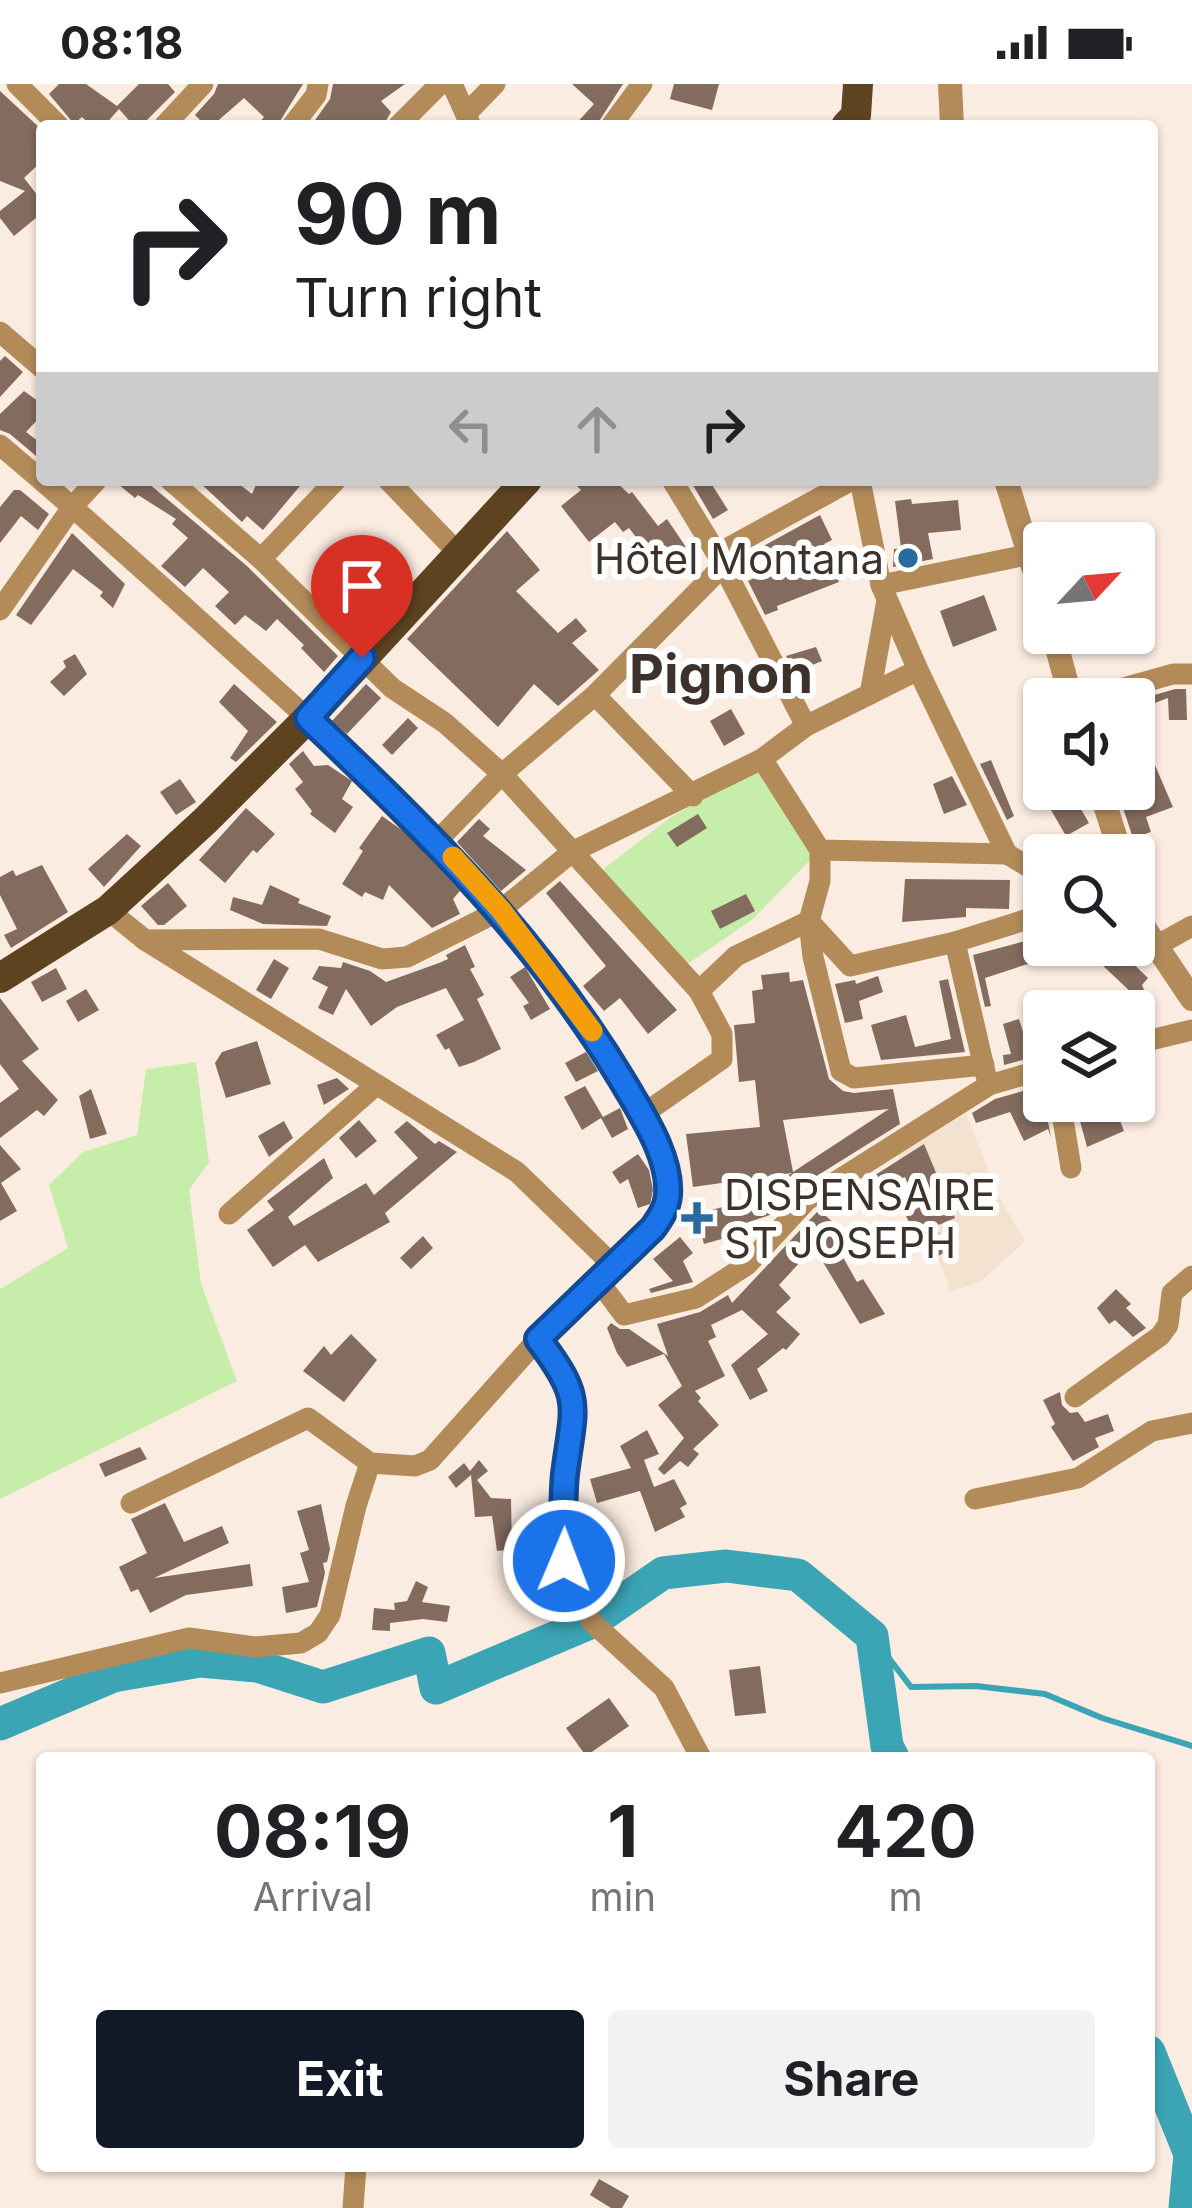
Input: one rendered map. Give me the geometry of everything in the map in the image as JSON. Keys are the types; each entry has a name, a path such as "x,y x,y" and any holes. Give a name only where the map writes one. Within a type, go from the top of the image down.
{"main road":[{"path":"0,978 108,910 206,820 308,718 522,486"}],"street":[{"path":"170,120 203,84"},
{"path":"297,120 316,95 318,84"},
{"path":"404,120 440,84"},
{"path":"452,84 468,120 495,84"},
{"path":"614,120 641,84"},
{"path":"950,84 952,120"},
{"path":"25,86 53,120"},
{"path":"0,332 36,363"},
{"path":"0,445 36,475"},
{"path":"49,486 308,718 437,840 501,910 581,1012 642,1115 669,1192 665,1210 653,1228 538,1339 430,1460 416,1466 370,1463 308,1418 131,1503"},
{"path":"0,610 91,486"},
{"path":"182,486 392,688 445,723 502,774 699,991 722,1034 722,1059 642,1115"},
{"path":"261,559 329,486"},
{"path":"394,486 460,556"},
{"path":"676,486 720,560 806,726"},
{"path":"437,840 502,774 596,695 720,560 846,486"},
{"path":"858,486 884,592 1006,854"},
{"path":"1008,486 1023,530"},
{"path":"884,592 1023,556"},
{"path":"870,694 884,592"},
{"path":"145,940 319,939 382,958 407,957 501,910 572,852 693,796 762,759 806,726 918,670"},
{"path":"1155,679 1192,674"},
{"path":"596,695 693,796"},
{"path":"762,759 820,850 820,881 809,921 841,1071 854,1078 1023,1071"},
{"path":"820,850 1006,854 1023,864"},
{"path":"108,910 145,940 518,1172 608,1275 624,1316 696,1298 747,1265 807,1200 986,1075"},
{"path":"809,921 850,966 1023,921"},
{"path":"699,991 736,956 809,921"},
{"path":"1155,931 1192,926"},
{"path":"955,942 986,1075"},
{"path":"1155,947 1192,999"},
{"path":"1155,1039 1192,1030"},
{"path":"229,1214 375,1086"},
{"path":"1063,1122 1071,1168"},
{"path":"1075,1397 1160,1336 1168,1325 1172,1293 1192,1276"},
{"path":"538,1339 565,1374 575,1401 565,1475 564,1561 592,1622 664,1688 698,1752"},
{"path":"974,1499 1078,1478 1153,1431 1192,1424"},
{"path":"0,1683 189,1638 255,1647 301,1643 318,1633 330,1615 370,1463"},
{"path":"353,2208 356,2172"}],"shaded area":[{"path":"966,1114 999,1197 1025,1241 979,1283 951,1291 897,1154"}],"green space":[{"path":"756,770 815,855 753,919 685,966 602,870 671,817"},
{"path":"196,1062 209,1162 189,1190 201,1284 237,1381 0,1499 0,1289 68,1248 49,1185 83,1152 137,1135 146,1069"}],"building":[{"path":"59,84 86,84 117,106 139,84 168,84 175,92 147,120 129,120 119,109 109,120 71,120 49,94"},
{"path":"218,84 303,84 281,120 262,120 264,117 244,98 219,120 200,120 195,115"},
{"path":"333,84 405,84 381,101 391,112 386,120 315,120 330,99"},
{"path":"572,84 623,84 600,120 579,120 594,104"},
{"path":"674,84 719,84 712,110 670,99"},
{"path":"0,91 36,124 36,167 24,178 36,193 36,218 14,236 0,211 25,191 0,181"},
{"path":"5,356 23,372 0,397 0,361"},
{"path":"24,391 36,400 36,421 26,432 36,440 36,456 0,430 0,414"},
{"path":"120,486 152,486 247,566 338,656 324,672 277,619 266,631 245,615 235,625 215,606 229,592 203,568 185,587 161,566 188,538 172,524 176,519 138,495 135,498"},
{"path":"203,486 242,486 252,494 255,486 300,486 263,530 247,516 242,522"},
{"path":"577,486 620,486 632,492 658,526 667,519 692,556 665,575 629,528 623,532 615,522 589,542 561,506 581,490"},
{"path":"693,486 713,486 728,510 713,519"},
{"path":"14,490 49,514 38,530 21,516 0,543 0,507"},
{"path":"911,499 912,504 958,500 961,530 928,533 933,559 893,567 894,549 901,548 895,501"},
{"path":"820,515 832,540 824,544 839,582 765,615 748,581 769,571 758,549"},
{"path":"507,531 540,570 516,591 558,633 576,618 587,631 572,643 599,670 558,706 534,684 498,727 407,639"},
{"path":"72,533 125,584 113,608 100,596 103,592 73,569 31,625 16,615"},
{"path":"338,594 350,606 366,596 377,614 359,634 328,604"},
{"path":"984,595 997,630 953,647 940,611"},
{"path":"816,647 822,661 795,672 786,656"},
{"path":"75,654 87,674 64,696 50,682 66,667 63,661"},
{"path":"234,684 277,722 236,762 230,758 248,731 219,702"},
{"path":"366,684 381,698 347,734 332,721"},
{"path":"1186,689 1187,720 1169,720 1168,698 1155,703 1155,695"},
{"path":"731,709 745,734 724,746 710,721"},
{"path":"408,718 418,728 392,755 382,745"},
{"path":"303,751 314,766 328,765 352,781 342,799 353,807 335,833 310,814 295,789 303,782 289,764"},
{"path":"991,760 1014,816 1007,820 980,764"},
{"path":"1155,765 1173,807 1146,817 1151,832 1132,834 1124,810 1155,810"},
{"path":"952,776 967,805 944,814 933,784"},
{"path":"180,779 196,802 176,815 160,792"},
{"path":"246,808 275,834 257,853 253,850 225,883 199,860"},
{"path":"1051,810 1082,810 1089,823 1065,834"},
{"path":"698,814 707,828 677,847 667,833"},
{"path":"382,816 406,833 460,891 453,899 460,914 432,928 389,885 383,900 365,892 362,897 342,884"},
{"path":"479,819 490,829 483,836 526,870 501,891 457,842"},
{"path":"127,834 141,846 104,887 88,869"},
{"path":"42,865 68,912 11,948 4,935 17,929 0,895 0,877"},
{"path":"905,879 1010,880 1009,909 966,908 966,917 902,922"},
{"path":"560,881 677,1010 648,1034 620,998 604,1011 583,986 606,966 546,893"},
{"path":"168,883 187,906 158,925 141,906"},
{"path":"270,885 331,916 327,926 263,924 230,910 233,897 262,905"},
{"path":"746,894 755,911 720,929 711,911"},
{"path":"1023,942 1023,966 985,978 991,1006 985,1007 973,955"},
{"path":"465,945 475,967 470,969 484,995 477,999 501,1049 474,1062 459,1067 436,1035 464,1020 446,988 397,1007 371,1026 346,989 333,1015 318,1008 328,987 312,979 319,966 341,968 343,962 386,982 448,959 446,955"},
{"path":"274,959 289,968 271,999 256,990"},
{"path":"1103,966 1136,966 1148,978 1144,990 1129,990"},
{"path":"525,967 550,1009 531,1020 523,1006 529,1003 510,977"},
{"path":"56,968 67,989 42,1002 31,982"},
{"path":"789,972 790,982 803,980 829,1079 843,1091 854,1093 893,1089 900,1124 799,1187 773,1214 737,1226 739,1234 704,1244 696,1214 790,1189 787,1176 792,1173 693,1187 686,1134 760,1127 755,1080 739,1082 734,1025 755,1023 752,991 763,989 761,975","holes":["889,1109 793,1172 783,1120"]},
{"path":"878,976 883,992 859,1001 863,1019 845,1023 835,984 855,980 856,984"},
{"path":"948,979 965,1052 881,1060 871,1025 906,1015 915,1047 951,1039 939,981"},
{"path":"86,989 99,1010 78,1022 66,1001"},
{"path":"0,998 39,1049 22,1061 58,1100 44,1116 37,1110 0,1138 0,1103 19,1089 0,1064"},
{"path":"1019,1019 1023,1032 1023,1060 1004,1065 1003,1055 1011,1054 1003,1024"},
{"path":"257,1041 271,1084 226,1098 215,1063 222,1052"},
{"path":"586,1052 598,1071 576,1082 565,1063"},
{"path":"337,1078 349,1089 324,1105 317,1085"},
{"path":"585,1086 603,1117 620,1108 628,1129 612,1138 601,1118 582,1130 564,1097"},
{"path":"91,1089 107,1134 90,1139 79,1096"},
{"path":"1023,1091 1023,1122 1048,1122 1051,1137 1048,1129 1024,1141 1010,1112 976,1123 972,1113 995,1099"},
{"path":"359,1120 377,1141 356,1158 339,1138"},
{"path":"284,1121 293,1138 269,1157 258,1136"},
{"path":"407,1121 435,1144 439,1141 457,1152 385,1213 390,1222 318,1262 305,1245 273,1267 247,1230 274,1210 267,1201 324,1158 333,1178 288,1217 294,1226 366,1183 374,1195 418,1158 394,1132"},
{"path":"1080,1122 1120,1122 1124,1131 1087,1147"},
{"path":"924,1144 955,1218 936,1226 948,1251 931,1259 916,1228 913,1230 905,1214 918,1208 905,1177 866,1189 826,1216 835,1224 828,1231 857,1282 863,1279 885,1314 860,1324 814,1247 779,1285 791,1298 776,1312 800,1334 757,1369 768,1391 750,1400 731,1365 768,1334 742,1310 711,1325 716,1337 708,1341 725,1376 695,1391 719,1425 693,1449 699,1454 688,1467 680,1461 664,1475 658,1469 684,1438 658,1405 682,1386 664,1354 627,1367 607,1328 611,1323 629,1329 668,1356 657,1324 700,1312 728,1295 732,1303 817,1212"},
{"path":"0,1145 21,1169 1,1183 17,1211 0,1221"},
{"path":"638,1154 649,1170 653,1190 650,1204 638,1208 628,1179 620,1184 612,1172"},
{"path":"423,1236 433,1248 411,1269 400,1258"},
{"path":"680,1237 693,1253 683,1261 693,1282 651,1293 649,1289 673,1281 653,1259"},
{"path":"1116,1289 1131,1304 1126,1308 1146,1328 1133,1337 1115,1320 1109,1324 1097,1308"},
{"path":"351,1334 377,1360 344,1402 303,1371 324,1346 331,1355"},
{"path":"1060,1392 1062,1405 1070,1413 1078,1412 1085,1422 1108,1414 1114,1431 1095,1438 1099,1447 1073,1461 1051,1427 1055,1424 1043,1400"},
{"path":"647,1430 659,1454 644,1460 654,1487 674,1479 687,1504 680,1508 685,1517 655,1532 640,1491 597,1503 590,1479 631,1468 620,1446"},
{"path":"140,1447 147,1459 105,1477 99,1464"},
{"path":"479,1460 488,1471 477,1480 491,1498 511,1499 512,1549 497,1551 492,1516 475,1517 471,1475 456,1488 448,1477 464,1463 470,1471"},
{"path":"165,1503 184,1542 222,1526 229,1543 154,1578 250,1564 253,1586 186,1595 150,1613 138,1589 131,1592 119,1567 147,1553 131,1519"},
{"path":"321,1504 330,1549 323,1563 317,1607 286,1613 282,1587 309,1582 300,1553 309,1550 297,1511"},
{"path":"416,1581 428,1587 422,1602 450,1606 447,1622 423,1619 390,1623 390,1631 372,1630 374,1608 395,1610 394,1603 407,1601"},
{"path":"760,1666 766,1713 735,1716 729,1670"},
{"path":"609,1698 629,1726 592,1752 583,1752 566,1728"},
{"path":"599,2179 629,2196 622,2208 611,2208 590,2195"}],"waterway":[{"path":"0,1724 113,1676 200,1661 257,1666 323,1687 429,1653 436,1688 592,1622 663,1573 726,1566 798,1575 872,1636 890,1752"},
{"path":"872,1636 911,1687 976,1686 1045,1694 1102,1718 1192,1746"},
{"path":"1155,2067 1190,2154 1185,2208"}],"slow traffic":[{"path":"453,857 501,910 592,1031"}],"place":[{"name":"Hôtel Montana","path":"908,558"},
{"name":"DISPENSAIRE ST JOSEPH","path":"697,1218"}],"district":[{"name":"Pignon","path":"721,673"}],"route":[{"path":"362,658 308,718 437,840 501,910 581,1012 642,1115 664,1168 669,1192 665,1210 653,1228 538,1339 565,1374 575,1401 565,1475 564,1561"}]}
